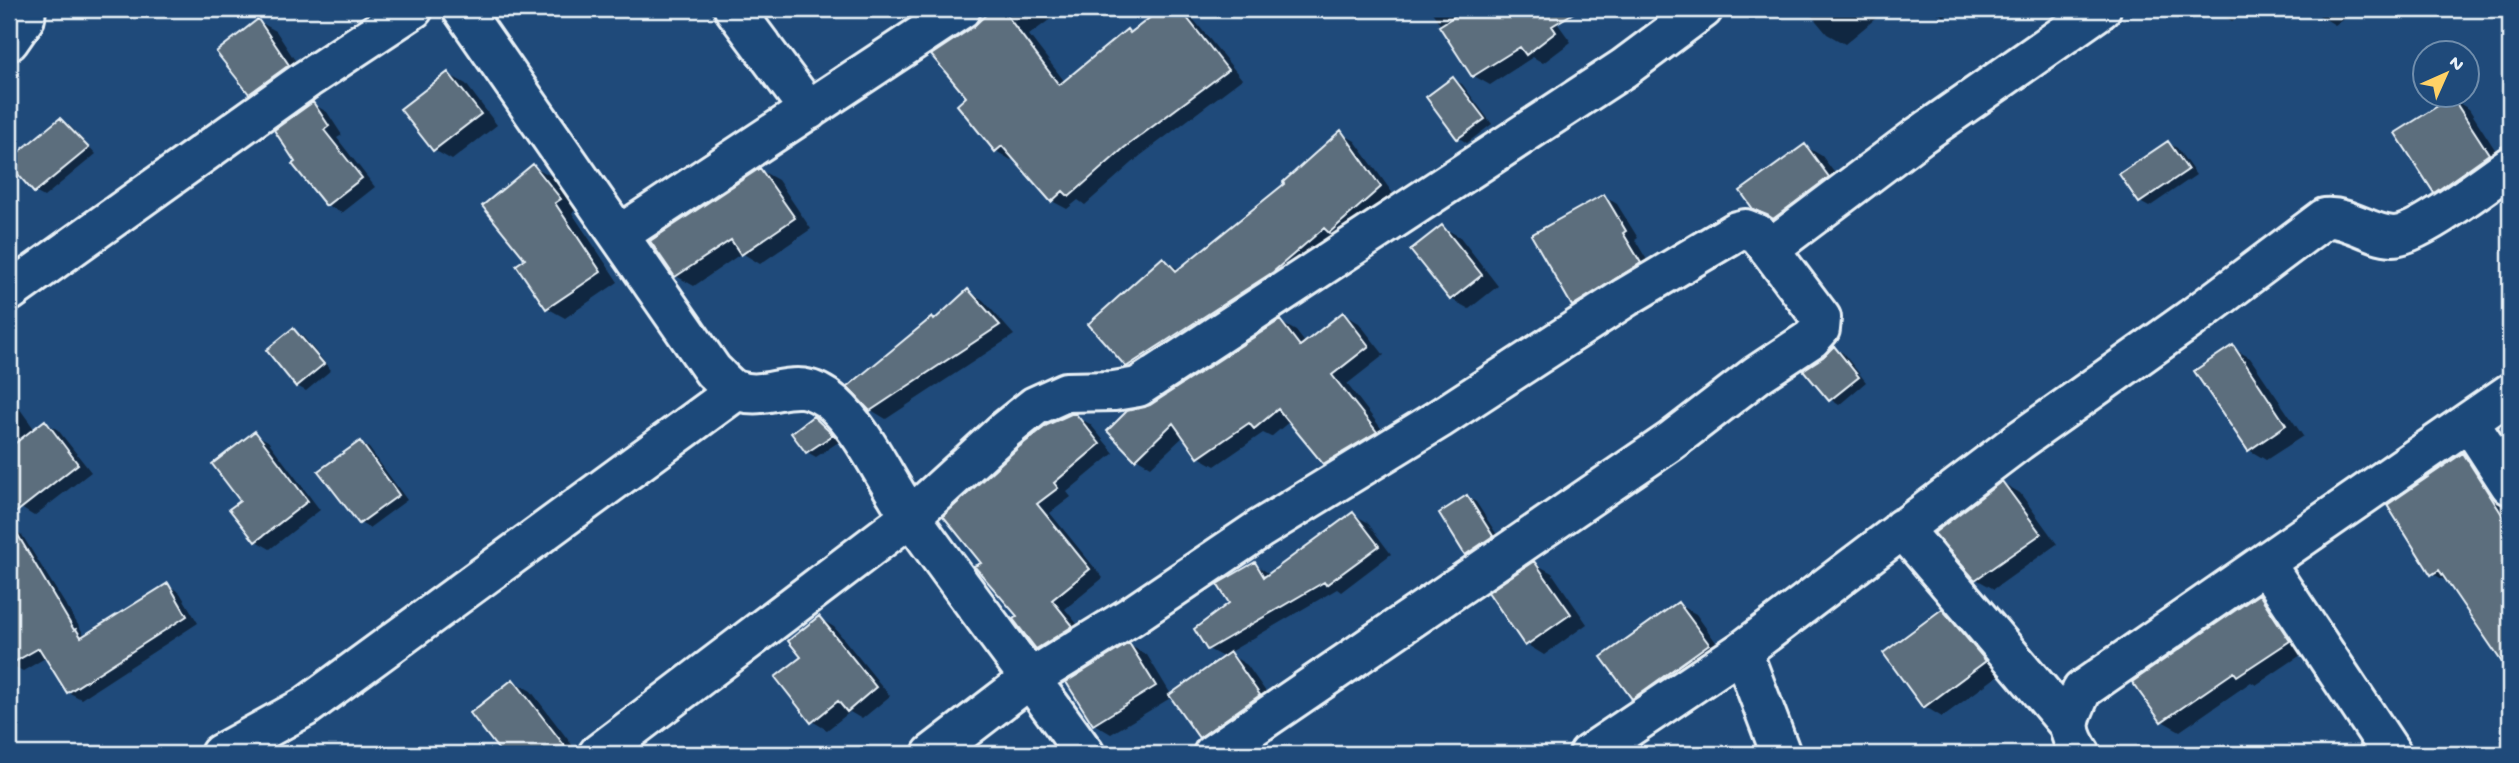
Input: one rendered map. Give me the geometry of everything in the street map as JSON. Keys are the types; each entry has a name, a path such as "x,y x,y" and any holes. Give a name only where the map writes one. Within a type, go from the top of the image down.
{"street":[{"path":"9,41 25,18 26,9"},
{"path":"9,292 307,79 412,9"},
{"path":"462,9 713,371 736,391 752,393 793,387 809,389 823,396 852,424 911,517 1085,754"},
{"path":"734,9 809,110"},
{"path":"620,235 961,9"},
{"path":"598,754 911,517 1005,430 1035,406 1066,392 1114,391 1138,387 1624,68 1703,9"},
{"path":"1769,249 1919,136 2101,9"},
{"path":"1589,754 1742,650 1902,528 2325,218 2343,220 2376,234 2396,236 2421,226 2510,166"},
{"path":"932,754 1031,678 1626,297 1737,231 1745,229 1758,234 1821,318 1820,329 1811,339 1758,374 1660,449 1213,754"},
{"path":"240,750 305,707 736,391"},
{"path":"2074,739 2082,690 2510,393"},
{"path":"2469,422 2510,485"},
{"path":"1902,528 2074,739"},
{"path":"2265,563 2392,754"},
{"path":"1742,650 1782,754"}],"building":[{"path":"992,9 1002,9 1059,85 1127,29 1130,33 1161,9 1180,9 1228,70 1124,148 1069,197 1063,191 1051,202 1002,146 995,152 957,105 966,97 931,55 973,27"},
{"path":"1466,9 1580,9 1552,26 1556,32 1526,55 1520,47 1472,77 1439,26"},
{"path":"258,19 289,65 249,94 216,52"},
{"path":"448,72 481,114 433,151 400,109"},
{"path":"1453,77 1485,119 1457,139 1426,97"},
{"path":"313,102 329,126 324,130 362,178 326,206 292,164 295,162 274,130"},
{"path":"2435,108 2459,108 2489,154 2434,193 2395,133"},
{"path":"60,118 89,148 34,193 9,164 9,160"},
{"path":"1341,130 1381,187 1329,233 1324,228 1273,272 1126,367 1088,324 1163,257 1176,271 1284,184 1283,182"},
{"path":"2168,141 2188,170 2139,203 2119,174"},
{"path":"1805,144 1829,177 1773,219 1753,209 1740,191"},
{"path":"533,164 561,199 555,203 601,272 546,309 516,265 525,259 482,206"},
{"path":"760,168 795,218 741,255 731,240 675,277 650,241"},
{"path":"1604,194 1641,263 1572,306 1531,235"},
{"path":"1442,225 1482,275 1450,300 1410,250"},
{"path":"968,289 1000,325 870,411 847,387 932,317 934,320"},
{"path":"1343,312 1369,346 1332,375 1377,432 1323,464 1278,409 1254,429 1249,423 1198,458 1173,423 1135,460 1107,431 1127,411 1150,405 1280,320 1300,346"},
{"path":"293,328 324,364 296,387 266,350"},
{"path":"2233,345 2286,425 2248,451 2194,371"},
{"path":"1834,346 1859,377 1829,401 1803,370"},
{"path":"1076,414 1100,444 1054,483 1058,488 1037,504 1090,569 1052,600 1073,626 1036,649 1013,619 1017,616 974,566 981,563 943,516 1019,447 1047,425"},
{"path":"813,416 833,435 806,453 791,433"},
{"path":"45,420 78,464 9,518 9,448"},
{"path":"255,431 308,501 255,542 229,509 240,501 212,464"},
{"path":"360,441 399,495 359,524 318,471"},
{"path":"2463,453 2510,527 2510,674 2439,570 2431,575 2387,505"},
{"path":"2002,481 2041,534 1975,580 1934,533"},
{"path":"1467,495 1493,536 1465,555 1439,513"},
{"path":"1353,512 1379,546 1326,585 1324,582 1207,650 1194,629 1229,603 1217,584 1255,562 1264,577"},
{"path":"9,520 74,630 76,629 81,637 168,583 187,616 67,693 39,648 9,665"},
{"path":"1534,561 1571,614 1525,646 1488,592"},
{"path":"2259,594 2290,641 2237,676 2234,672 2161,722 2132,682"},
{"path":"1678,602 1709,644 1632,699 1601,657"},
{"path":"1942,609 1986,661 1923,708 1883,653"},
{"path":"819,616 876,687 847,712 838,701 811,723 775,677 801,657 788,641"},
{"path":"1129,643 1156,686 1093,725 1066,682"},
{"path":"1230,652 1260,695 1199,738 1169,695"},
{"path":"513,679 571,754 502,754 470,713"}]}
